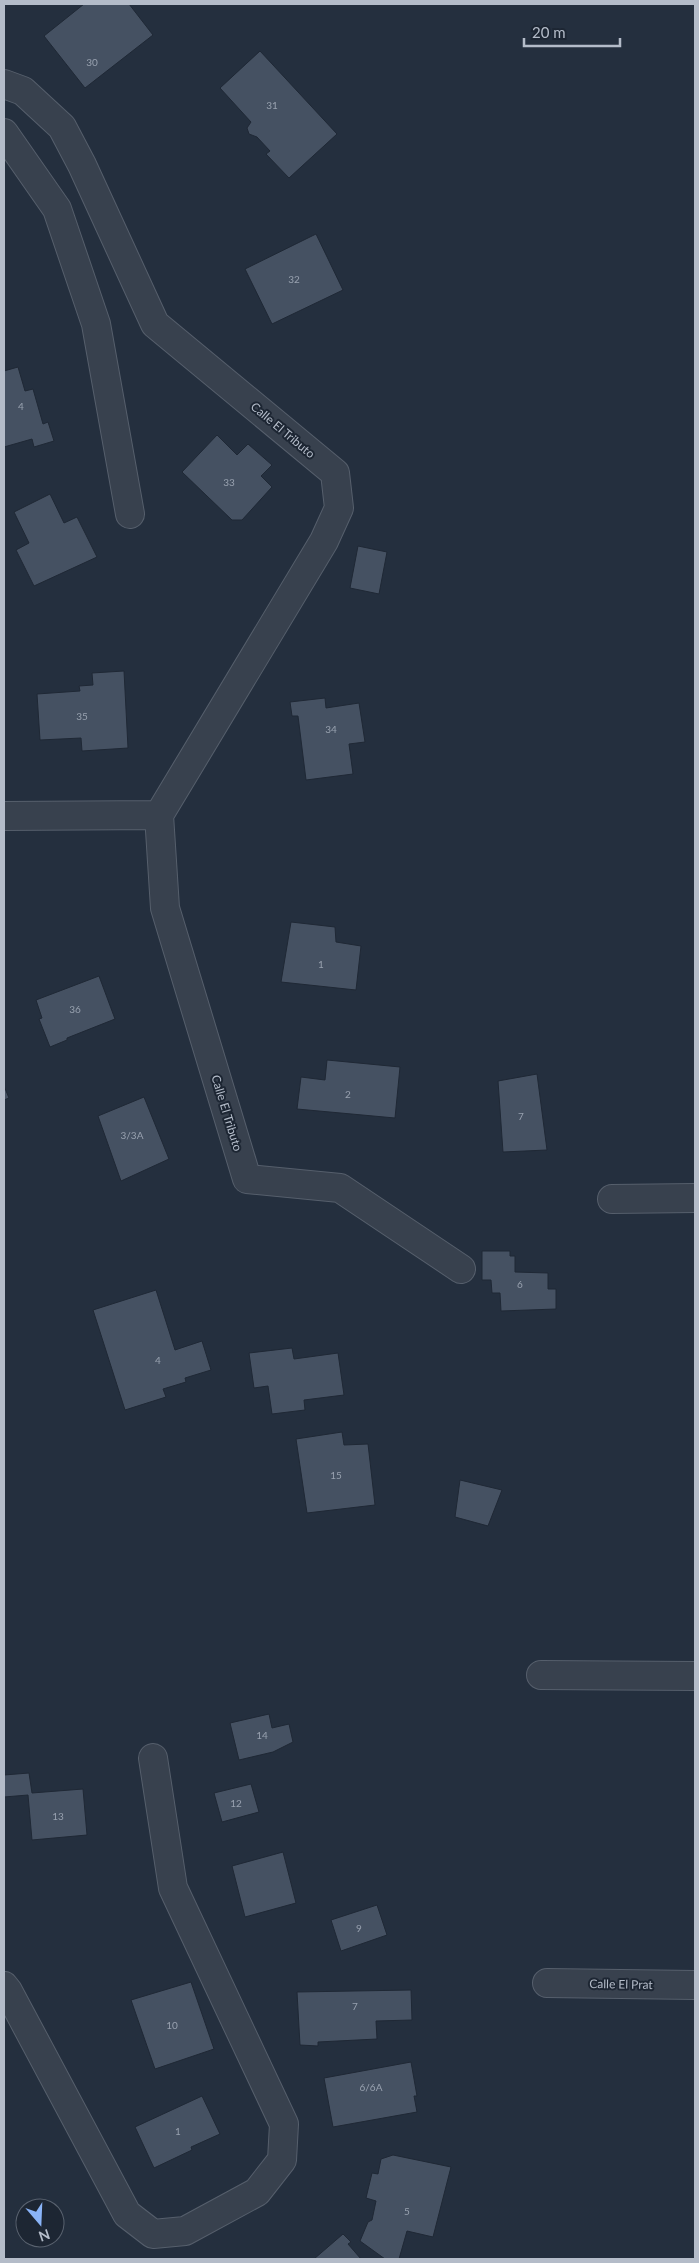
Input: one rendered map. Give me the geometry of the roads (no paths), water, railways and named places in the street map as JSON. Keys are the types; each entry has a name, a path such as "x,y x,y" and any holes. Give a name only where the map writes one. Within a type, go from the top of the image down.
{"street":[{"name":"Calle El Tributo","path":"4,84 23,92 62,127 82,165 155,324 335,473 339,508 324,541 159,815 165,908 248,1179 340,1188 461,1269"},
{"path":"4,133 57,210 96,324 130,514"},
{"path":"4,816 159,815"},
{"path":"612,1199 695,1198"},
{"path":"541,1675 695,1676"},
{"path":"4,1986 8,1990 127,2214 153,2234 185,2231 257,2192 282,2160 284,2124 173,1888 154,1758"},
{"name":"Calle El Prat","path":"547,1983 695,1985"}]}
